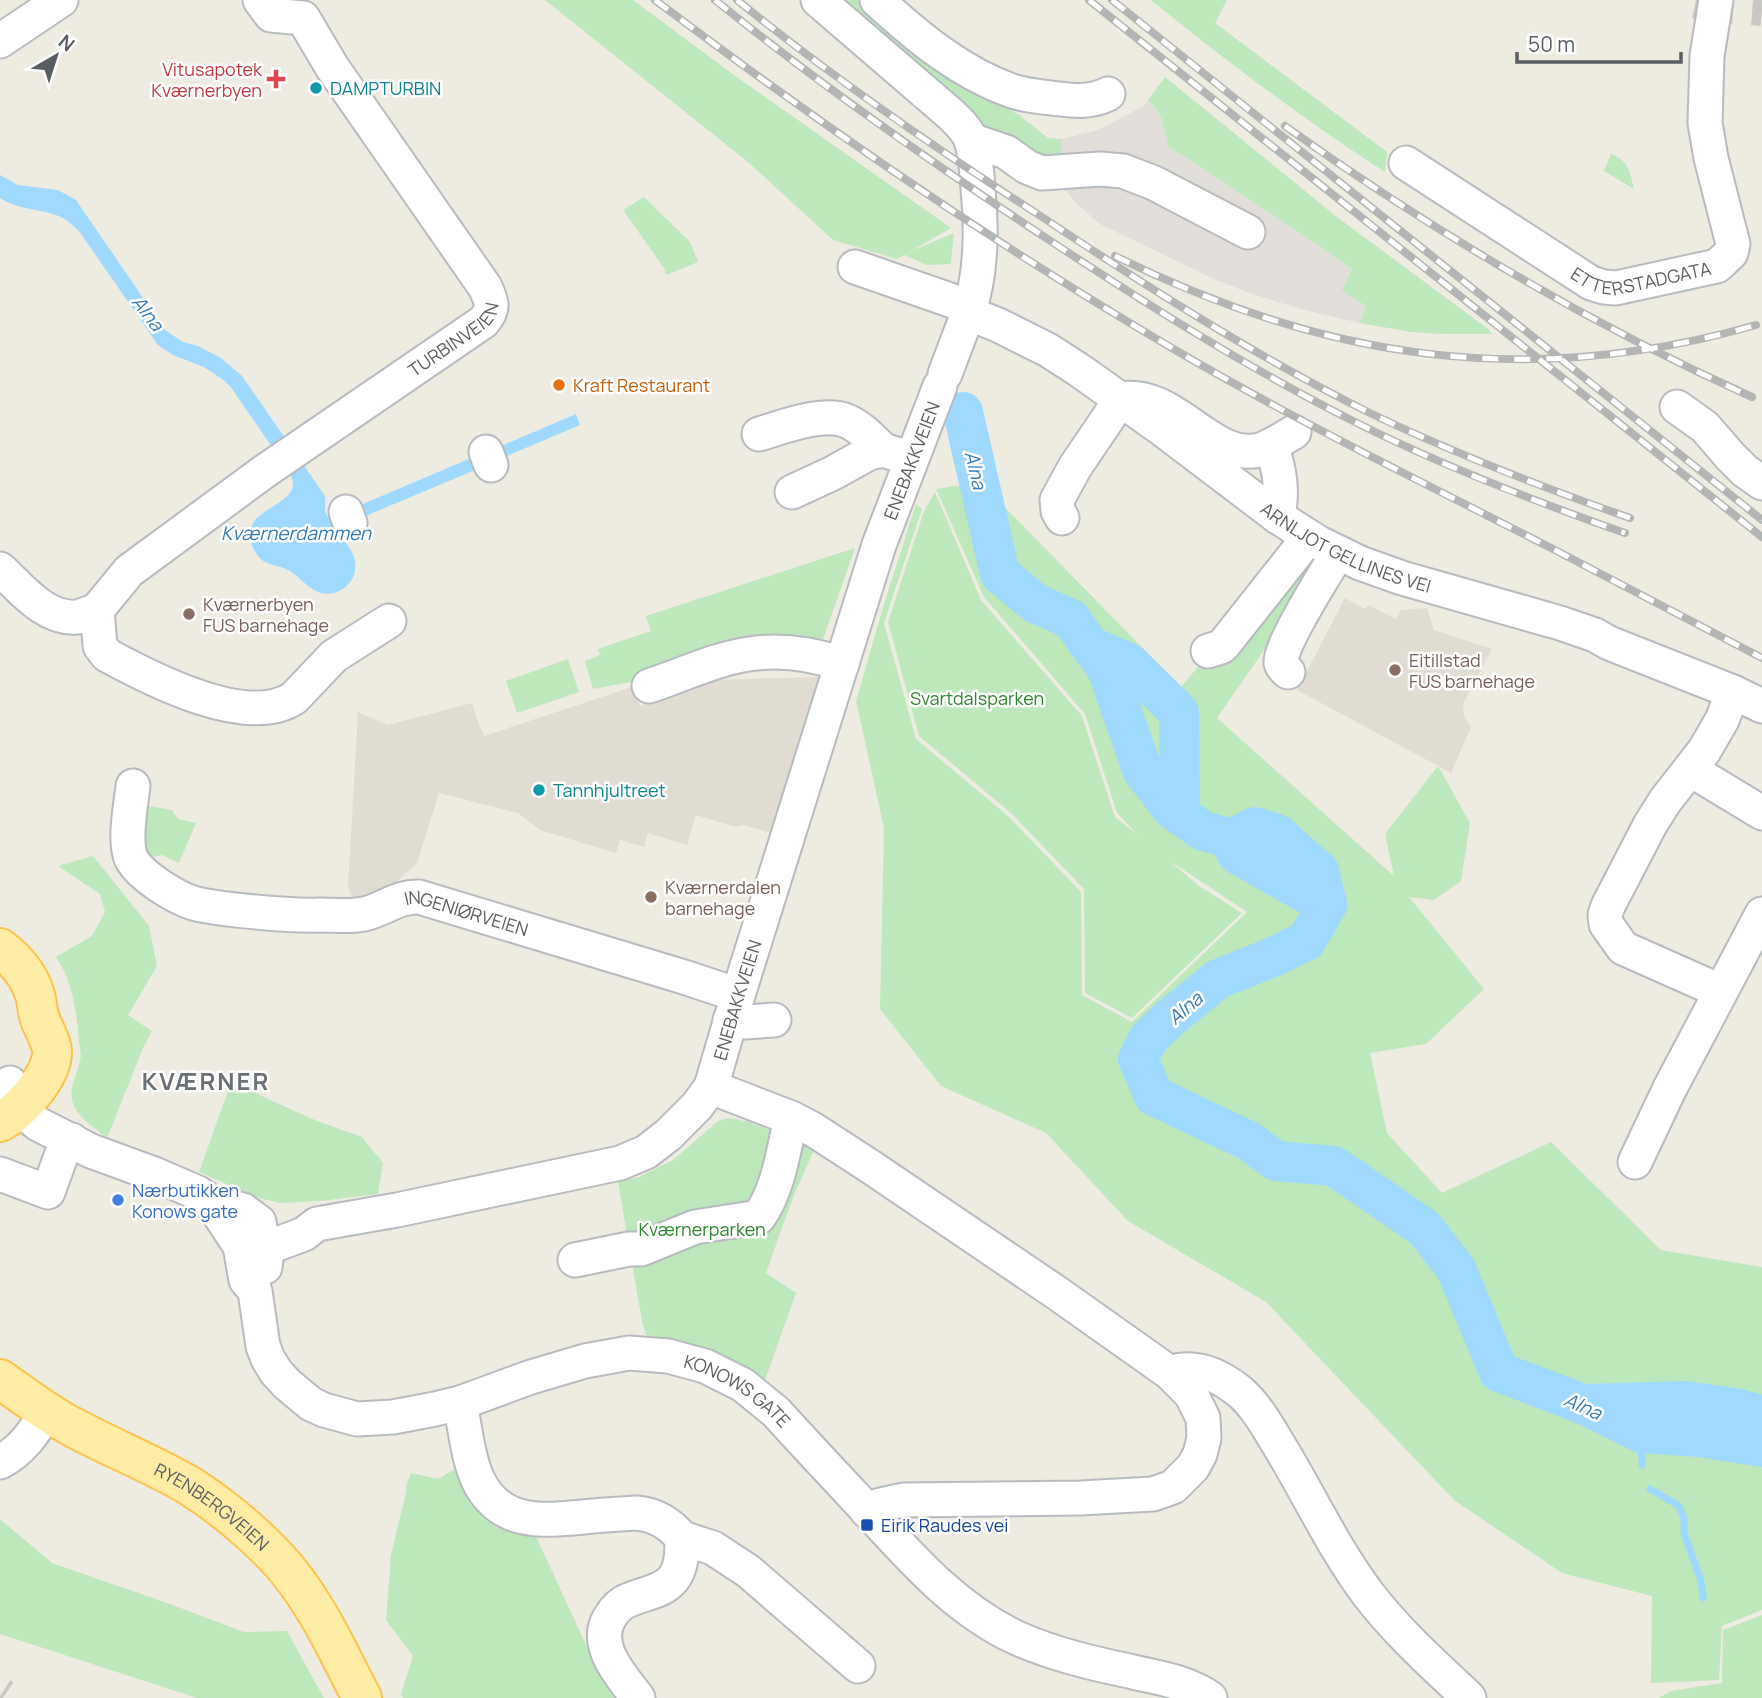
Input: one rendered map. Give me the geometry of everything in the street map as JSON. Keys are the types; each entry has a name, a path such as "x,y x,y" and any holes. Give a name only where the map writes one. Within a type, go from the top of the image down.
{"main road":[{"path":"0,948 16,961 28,977 52,1050 50,1061 13,1099"},
{"name":"RYENBERGVEIEN","path":"0,1379 70,1426 188,1485 247,1529 296,1580 327,1629 362,1698"}],"street":[{"path":"0,41 61,0"},
{"name":"TURBINVEIEN","path":"97,610 129,571 287,457 483,322 492,309 485,287 332,67 305,9 271,15 260,0"},
{"name":"ENEBAKKVEIEN","path":"255,1239 304,1234 317,1224 620,1163 646,1152 668,1135 697,1106 711,1087 879,545 897,454 942,380 969,311 976,278 981,219 971,140 964,128 947,111 818,0"},
{"path":"877,0 935,49 970,72 1014,92 1088,101 1108,94"},
{"name":"ETTERSTADGATA","path":"1406,163 1591,283 1616,289 1717,267 1731,253 1733,244 1705,123 1707,56 1716,0"},
{"path":"971,140 1006,152 1027,167 1042,173 1100,169 1123,171 1154,183 1248,232"},
{"name":"ARNLJOT GELLINES VEI","path":"855,267 969,311 1048,350 1121,399 1278,517 1307,537 1338,553 1402,578 1585,632 1762,706"},
{"path":"1062,518 1057,500 1074,467 1121,399 1133,397 1161,405 1220,443 1233,448 1244,451 1260,450 1283,439 1278,464 1281,483 1278,517"},
{"path":"1676,407 1704,427 1745,471 1762,483"},
{"path":"759,434 816,419 832,418 846,421 897,454"},
{"path":"792,492 869,453 897,454"},
{"path":"1208,651 1221,647 1230,638 1307,537"},
{"path":"1288,672 1281,664 1285,649 1338,553"},
{"path":"0,569 36,602 61,617 78,617 97,610 100,646 107,655 169,686 214,701 260,709 286,703 294,698 334,656 389,621"},
{"path":"649,686 749,654 793,653 842,664"},
{"path":"1720,991 1623,948 1606,925 1605,915 1650,825 1704,751 1722,720 1732,692"},
{"path":"1691,770 1762,813"},
{"name":"INGENIØRVEIEN","path":"134,786 128,838 132,860 162,887 191,902 284,916 340,916 365,914 408,896 419,897 684,976 734,1008 745,1022 774,1020"},
{"path":"1635,1162 1670,1088 1762,914"},
{"path":"711,1087 791,1118 875,1162 1170,1373 1191,1394 1203,1418 1205,1427 1202,1446 1196,1462 1188,1474 1173,1487 1153,1494 902,1500 867,1511"},
{"path":"0,1174 48,1192 61,1156 72,1140 52,1109 13,1099"},
{"path":"575,1260 640,1249 695,1227 759,1217 775,1188 791,1118"},
{"name":"KONOWS GATE","path":"72,1140 91,1151 198,1193 255,1239 246,1280 255,1291 263,1346 276,1372 311,1404 357,1419 393,1417 460,1403 585,1361 629,1353 668,1356 705,1366 725,1374 776,1412 914,1561 947,1592 979,1615 1014,1637 1044,1649 1073,1659 1177,1682 1210,1698"},
{"path":"0,1153 55,1173"},
{"path":"1170,1373 1180,1369 1202,1371 1240,1392 1263,1419 1368,1594 1420,1652 1469,1698"},
{"path":"460,1403 478,1480 500,1507 530,1520 648,1514 666,1523 682,1538 713,1548 748,1571 858,1666"},
{"path":"0,1462 29,1439 47,1412"},
{"path":"638,1698 614,1665 606,1647 604,1628 621,1604 665,1587 672,1581 681,1563 682,1538"}],"shaded area":[{"path":"1148,100 1156,107 1169,148 1352,269 1343,290 1366,306 1360,323 1304,310 1214,279 1100,224 1079,206 1060,180 1062,139 1098,130 1144,106"},
{"name":"Eitillstad FUS barnehage","path":"1345,598 1365,609 1368,605 1396,619 1401,610 1427,608 1434,630 1492,649 1464,702 1463,712 1471,727 1451,773 1297,690"},
{"path":"819,677 771,833 744,825 735,827 696,815 687,845 648,833 644,847 620,840 616,853 540,830 518,813 439,793 417,863 391,887 353,900 348,887 358,712 388,725 472,703 484,736 632,687 640,706 710,680"}],"green space":[{"path":"545,0 633,0 734,75 951,228 911,251 954,233 951,264 926,265 905,255 897,259 833,240 748,162"},
{"path":"837,0 861,0 958,80 1019,115 1048,138 1062,139 1062,159 1047,160 995,135"},
{"path":"1151,0 1227,0 1215,23 1387,152 1385,172 1266,89"},
{"path":"1165,77 1337,217 1492,334 1411,332 1360,323 1366,306 1342,290 1352,269 1169,148 1160,116 1148,100"},
{"path":"1611,154 1625,164 1634,189 1604,171"},
{"path":"644,197 690,242 698,262 666,275 664,268 623,210"},
{"name":"Svartdalsparken","path":"980,482 1181,687 1288,560 1315,577 1217,718 1394,876 1385,834 1438,766 1470,823 1461,881 1434,900 1409,897 1484,989 1426,1044 1370,1053 1387,1133 1442,1193 1551,1142 1661,1250 1762,1267 1762,1610 1722,1626 1719,1680 1651,1683 1652,1596 1562,1573 1454,1500 1266,1302 1128,1221 1046,1133 941,1086 880,1009 884,828 856,701 916,504 922,509 884,623 916,739 1009,817 1081,892 1082,995 1132,1022 1247,912 1170,861 1199,886 1242,913 1132,1018 1085,993 1084,889 1011,813 919,736 888,622 924,511 935,492 981,600 1082,716 1115,817 1138,835 1117,813 1085,714 984,597 936,489"},
{"path":"855,548 820,648 637,685 631,682 593,689 585,661 600,655 598,649 651,631 646,616"},
{"path":"568,659 579,692 517,713 506,681"},
{"path":"149,806 172,810 178,819 196,823 179,863 162,855 139,859 136,826"},
{"path":"93,856 149,926 157,966 128,1015 152,1031 107,1138 83,1118 73,1103 72,1087 81,1058 78,1029 70,986 56,957 92,936 105,912 100,894 58,866"},
{"path":"232,1080 317,1121 362,1137 383,1163 378,1194 280,1203 259,1198 199,1172"},
{"name":"Kværnerparken","path":"729,1118 749,1122 795,1141 817,1143 792,1200 766,1273 796,1293 765,1380 723,1355 679,1341 646,1335 618,1182 639,1177 673,1160 718,1121"},
{"path":"460,1466 477,1511 534,1532 599,1673 619,1698 403,1698 401,1694 413,1656 386,1620 391,1555 407,1483 411,1473 438,1479"},
{"path":"0,1519 52,1563 244,1632 287,1631 324,1698 197,1698 0,1634"},
{"path":"1762,1615 1762,1698 1659,1698 1671,1691 1722,1683 1723,1630"}],"water":[{"name":"Kværnerdammen","path":"0,175 18,185 58,190 76,200 165,330 183,342 198,346 221,358 242,376 325,496 325,512 329,519 340,515 336,529 350,549 355,562 354,575 346,586 335,593 321,593 291,572 259,557 252,545 252,526 256,519 290,493 293,483 290,473 230,386 204,367 173,355 158,345 79,231 61,217 15,205 0,198"},
{"path":"576,414 580,425 493,462 489,451"},
{"path":"483,453 487,465 356,520 351,509"}],"waterway":[{"name":"Alna","path":"963,412 1000,574 1035,603 1071,619 1108,671 1142,770 1172,809 1203,831 1233,839 1254,827 1277,834 1319,871 1327,905 1306,941 1218,979 1148,1039 1138,1059 1154,1096 1249,1141 1276,1161 1334,1166 1424,1228 1456,1269 1499,1372 1583,1404 1641,1433 1700,1437 1762,1447"},
{"path":"1092,647 1129,663 1179,712 1180,815"},
{"path":"1230,839 1237,854 1327,905"},
{"path":"1685,1401 1762,1415"},
{"path":"1586,1404 1685,1401 1719,1440"},
{"path":"1641,1433 1642,1465"},
{"path":"1650,1489 1679,1506 1684,1518 1684,1533 1701,1581 1703,1598"}],"tunnel":[{"path":"1696,0 1762,7"}],"railway":[{"path":"655,0 911,183 1109,311 1223,378 1317,428 1762,658"},
{"path":"715,0 835,93 959,180 1198,335 1318,403 1424,455 1625,533"},
{"path":"737,0 847,85 923,138 1120,268 1243,344 1327,391 1402,428 1499,469 1630,518"},
{"path":"1089,0 1762,537"},
{"path":"1112,0 1762,520"},
{"path":"1285,126 1397,202 1512,273 1631,338 1752,397"},
{"path":"1115,256 1194,291 1272,320 1350,341 1429,354 1509,359 1589,356 1672,345 1756,325"}],"place":[{"name":"Vitusapotek Kværnerbyen","path":"276,79"},
{"name":"DAMPTURBIN","path":"316,88"},
{"name":"Kraft Restaurant","path":"559,385"},
{"name":"Kværnerbyen FUS barnehage","path":"189,614"},
{"name":"Eitillstad FUS barnehage","path":"1395,670"},
{"name":"Tannhjultreet","path":"539,790"},
{"name":"Kværnerdalen barnehage","path":"651,897"},
{"name":"Nærbutikken Konows gate","path":"118,1200"},
{"name":"Eirik Raudes vei","path":"867,1525"}],"district":[{"name":"KVÆRNER","path":"206,1080"}]}
